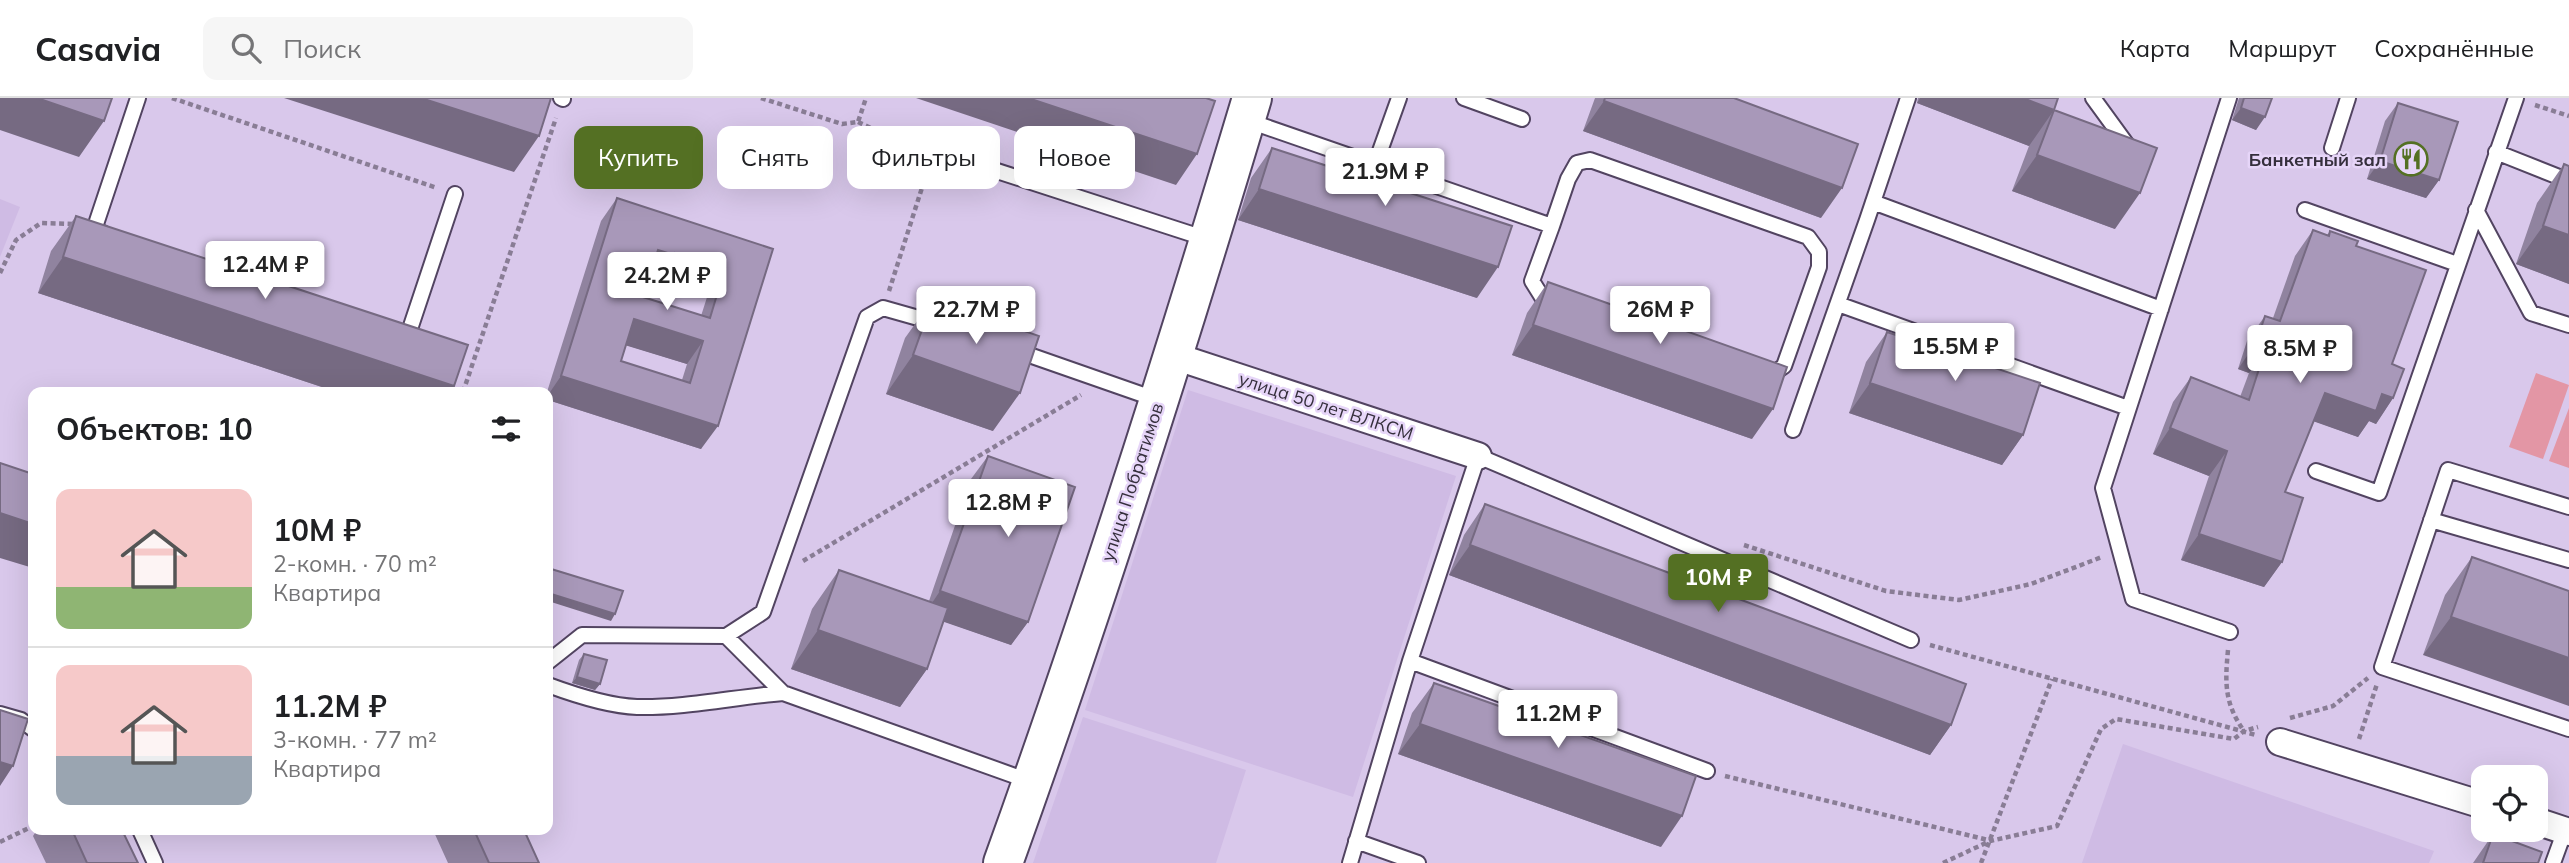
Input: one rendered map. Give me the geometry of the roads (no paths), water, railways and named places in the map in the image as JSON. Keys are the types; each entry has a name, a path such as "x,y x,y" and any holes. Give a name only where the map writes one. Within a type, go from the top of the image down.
{"street":[{"name":"улица Побратимов","path":"1003,863 1174,356 1248,109"},
{"name":"улица 50 лет ВЛКСМ","path":"1174,356 1478,456"},
{"path":"2277,729 2351,764 2471,801"},
{"path":"2548,825 2567,831"}],"lane":[{"path":"120,239 94,230 138,98"},
{"path":"1375,165 1399,98"},
{"path":"1464,98 1522,119"},
{"path":"1793,430 1908,98"},
{"path":"2093,98 2127,146"},
{"path":"2229,98 2103,488 2133,599 2230,632"},
{"path":"2332,148 2348,98"},
{"path":"2316,471 2379,493 2516,98"},
{"path":"1248,109 1375,165 1552,226"},
{"path":"2496,152 2569,181"},
{"path":"1568,307 1542,297 1532,281 1568,179 1577,163 1590,160 1808,237 1819,252 1819,267 1784,366 1771,376 1760,374"},
{"path":"1000,172 1209,240"},
{"path":"382,326 408,335 456,194"},
{"path":"1873,202 2161,309"},
{"path":"2476,210 2531,313 2569,325"},
{"path":"2305,211 2457,264"},
{"path":"1838,304 2128,408"},
{"path":"553,658 582,635 726,636 763,612 867,317 883,308 955,329"},
{"path":"1005,346 1159,400"},
{"path":"1350,863 1410,661 1478,456 1911,640"},
{"path":"2569,508 2448,470 2382,667 2569,729"},
{"path":"2431,520 2569,560"},
{"path":"726,636 783,693"},
{"path":"1410,661 1707,771"},
{"path":"553,686 611,703 636,707 783,693 1032,782"},
{"path":"0,713 28,725"},
{"path":"2553,863 2567,831"},
{"path":"142,835 155,863"},
{"path":"1356,841 1418,863"}],"place":[{"name":"Банкетный зал","path":"2411,159"}]}
